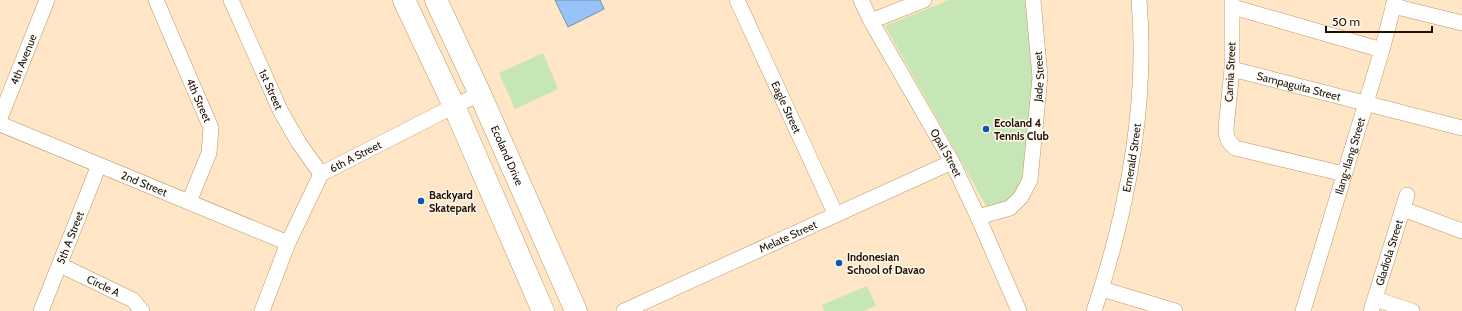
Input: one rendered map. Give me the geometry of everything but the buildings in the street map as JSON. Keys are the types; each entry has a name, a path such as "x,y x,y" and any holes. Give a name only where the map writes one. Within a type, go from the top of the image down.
{"main road":[{"path":"404,0 454,106 543,311"},
{"name":"Ecoland Drive","path":"436,0 480,94 576,311"}],"street":[{"name":"4th Avenue","path":"0,118 47,0"},
{"name":"4th Street","path":"156,0 211,128 209,153 189,202"},
{"name":"1st Street","path":"230,0 281,112 299,143 321,174"},
{"name":"Eagle Street","path":"737,0 836,215"},
{"name":"Opal Street","path":"861,0 871,21 952,162 1019,311"},
{"path":"871,21 924,0"},
{"name":"Jade Street","path":"978,217 1010,208 1021,197 1030,180 1040,77 1033,0"},
{"name":"Emerald Street","path":"1094,311 1102,289 1119,229 1131,167 1141,80 1139,0"},
{"path":"1394,3 1462,23"},
{"name":"Ilang-Ilang Street","path":"1302,311 1382,50 1394,3"},
{"path":"1232,4 1382,50"},
{"name":"Camia Street","path":"1232,4 1232,69 1226,128 1226,135 1229,143 1235,148 1344,174"},
{"name":"Sampaguita Street","path":"1232,69 1462,128"},
{"name":"6th A Street","path":"262,311 288,243 321,174 480,94"},
{"name":"2nd Street","path":"0,124 288,243"},
{"name":"Melate Street","path":"624,311 952,162"},
{"name":"5th A Street","path":"41,311 99,165"},
{"name":"Gladiola Street","path":"1373,305 1405,202 1462,231"},
{"name":"Circle A","path":"60,265 133,300 142,311"},
{"path":"1102,289 1175,311"},
{"path":"1373,305 1412,311"}],"green space":[{"name":"Ecoland 4 Tennis Club","path":"949,0 1031,0 1035,64 1022,181 1013,199 988,209 885,26"},
{"path":"543,53 558,89 515,109 499,73"},
{"path":"867,286 876,306 863,311 824,311 822,305"}],"water":[{"path":"555,0 600,0 604,9 568,27"}],"place":[{"name":"Ecoland 4 Tennis Club","path":"986,129"},
{"name":"Backyard Skatepark","path":"421,201"},
{"name":"Indonesian School of Davao","path":"839,263"}]}
